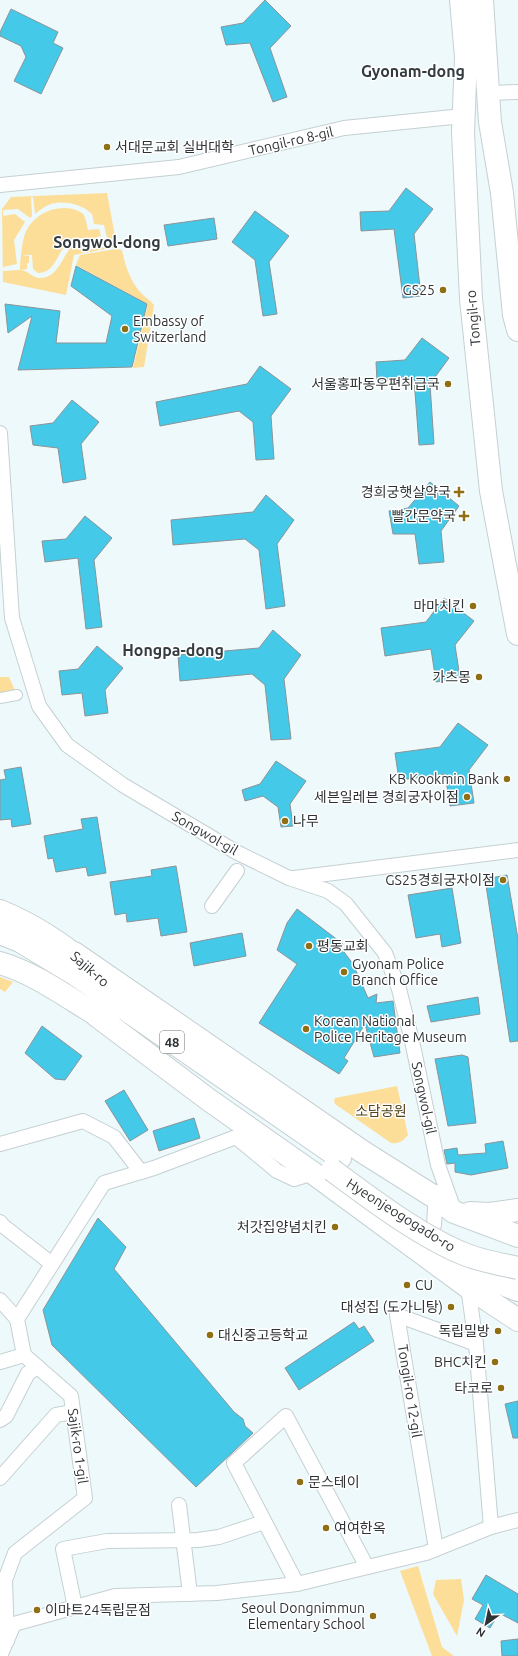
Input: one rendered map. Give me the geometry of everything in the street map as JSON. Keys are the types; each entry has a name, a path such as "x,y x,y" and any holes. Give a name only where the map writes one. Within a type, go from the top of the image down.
{"main road":[{"name":"Tongil-ro","path":"461,0 466,57 463,116 471,299 491,491 518,634"},
{"path":"482,0 490,122 502,193 514,315 518,330"},
{"name":"Sajik-ro","path":"9,915 74,953 170,1040 322,1169"},
{"name":"Sajik-ro","path":"0,932 20,941 73,973 170,1040"},
{"name":"Sajik-ro","path":"0,944 46,966 99,1001 322,1169"},
{"path":"74,953 363,1152 436,1198 454,1212 518,1236"},
{"name":"Sajik-ro","path":"0,963 18,969 41,981 97,1016 178,1060"},
{"path":"97,1016 209,1100 322,1169 468,1286 518,1320"},
{"name":"Hyeonjeogogado-ro","path":"322,1169 419,1213 441,1227 463,1238 518,1256"},
{"name":"Hyeonjeogogado-ro","path":"322,1169 438,1241 465,1254 518,1268"},
{"path":"454,1212 490,1214 518,1210"},
{"path":"417,1244 464,1270 518,1290"},
{"path":"494,1282 510,1281 518,1277"}],"street":[{"path":"488,93 518,92"},
{"name":"Tongil-ro 8-gil","path":"0,185 179,167 344,128 463,116"},
{"name":"Songwol-gil","path":"0,433 12,618 39,706 67,745 123,785 236,852 288,878 328,891 346,904 385,953 401,996 438,1165 454,1212"},
{"path":"0,698 17,694"},
{"path":"288,878 518,850"},
{"path":"212,906 237,870"},
{"path":"0,1144 83,1121 114,1137 141,1172"},
{"path":"17,1319 104,1183 141,1172 236,1138 277,1171 294,1179 322,1169 392,1241 395,1241"},
{"path":"417,1244 425,1239 434,1225 438,1165"},
{"path":"0,1222 52,1264"},
{"path":"468,1286 476,1344 491,1527"},
{"path":"0,1300 17,1319 24,1355 0,1362"},
{"name":"Tongil-ro 12-gil","path":"436,1549 397,1315 476,1344"},
{"name":"Sajik-ro 1-gil","path":"7,1641 3,1599 6,1580 15,1553 85,1498 71,1396 24,1355"},
{"path":"0,1420 6,1416 28,1373 38,1367"},
{"path":"0,1478 56,1414 72,1412"},
{"path":"297,1584 234,1463 286,1416 367,1567"},
{"path":"178,1505 190,1594"},
{"path":"0,1656 14,1624 115,1596 217,1593 297,1584 426,1554 491,1527 518,1520"},
{"path":"75,1607 63,1549 107,1541 198,1540 219,1537 264,1522"}],"green space":[{"path":"107,193 117,247 74,255 66,295 3,282 2,209 11,197","holes":["31,197 33,197 35,214 51,204 61,202 78,205 92,214 94,224 104,225 108,242 103,243 105,247 88,250 84,244 74,244 56,270 46,277 37,278 23,270 3,271 3,267 17,264 14,240 25,222 15,214 3,216 3,210 18,209 30,218 32,216"]},
{"path":"59,208 73,209 84,215 88,230 99,229 101,236 97,237 99,243 92,244 92,240 76,238 64,247 54,264 45,272 38,273 33,269 32,255 22,255 29,256 27,269 20,270 22,250 26,231 34,220 46,212"},
{"path":"116,249 122,250 127,268 138,290 154,305 144,367 133,368 148,304 76,265 80,255"},
{"path":"0,677 9,677 17,695 0,698"},
{"path":"0,977 13,982 5,992 0,989"},
{"name":"소담공원","path":"397,1086 408,1135 399,1142 391,1143 335,1104 334,1101 335,1098"},
{"path":"418,1566 442,1647 454,1656 432,1656 400,1571"},
{"path":"461,1579 464,1600 457,1636 433,1594 436,1580"}],"building":[{"path":"265,0 291,26 270,48 287,97 273,102 250,43 226,45 221,27 243,23"},
{"path":"11,9 58,32 53,43 63,48 41,94 14,81 26,57 21,46 0,36 0,32"},
{"path":"406,188 433,209 414,234 421,296 403,298 394,229 361,231 360,212 389,211"},
{"path":"255,211 289,236 269,262 277,314 263,316 255,260 232,242"},
{"path":"214,218 217,239 168,246 164,225"},
{"name":"Embassy of Switzerland","path":"76,266 147,304 132,367 18,370 32,316 8,333 5,304 60,311 56,343 106,343 112,316 71,286"},
{"path":"422,338 449,358 430,384 434,444 419,445 414,379 377,381 376,362 405,360"},
{"path":"260,366 291,389 271,416 274,459 256,460 253,422 239,411 160,426 156,402 247,384"},
{"path":"72,400 99,422 81,444 86,479 63,483 58,448 33,445 30,426 53,423"},
{"path":"430,482 459,506 441,531 444,562 419,564 415,534 393,534 389,511 408,508"},
{"path":"266,495 294,520 277,544 285,606 266,609 259,550 245,539 173,545 171,520 253,512"},
{"path":"85,516 112,538 94,560 102,627 86,629 78,558 45,562 42,541 66,539"},
{"path":"444,598 474,621 455,645 460,678 436,682 431,649 385,656 381,628 426,622"},
{"path":"273,630 301,655 284,679 291,739 271,740 265,685 252,674 180,681 178,655 259,648"},
{"path":"97,646 123,668 105,690 108,713 85,716 82,693 62,695 59,671 78,669"},
{"path":"458,723 488,745 469,770 474,803 450,806 445,774 399,780 395,753 440,747"},
{"path":"276,761 306,781 290,804 293,826 281,827 278,807 263,796 245,801 242,790 260,784"},
{"path":"21,767 31,824 12,827 11,819 0,820 0,780 6,779 4,770"},
{"path":"97,817 106,873 88,876 86,867 56,872 53,858 48,859 44,836 83,829 81,819"},
{"path":"176,866 187,932 161,936 158,918 127,922 126,913 115,915 110,882 152,876 151,870"},
{"path":"507,875 518,939 518,1041 510,1042 485,879"},
{"path":"452,888 461,943 442,947 440,934 416,938 408,895"},
{"path":"297,909 343,944 341,948 353,964 368,998 377,994 376,1003 393,1001 400,1053 374,1057 365,1024 344,1058 348,1061 339,1074 259,1023 297,964 277,950 287,923"},
{"path":"242,933 246,956 194,966 190,943"},
{"path":"478,997 480,1014 431,1022 427,1006"},
{"path":"42,1026 82,1056 65,1080 55,1079 25,1053"},
{"path":"462,1055 468,1057 476,1123 448,1126 435,1059"},
{"path":"124,1090 148,1130 130,1141 105,1101"},
{"path":"194,1118 200,1138 159,1151 153,1131"},
{"path":"503,1141 508,1168 471,1175 455,1172 455,1163 447,1164 444,1150 457,1148 458,1155 486,1153 485,1144"},
{"name":"대신중고등학교","path":"98,1218 126,1247 114,1269 234,1412 243,1419 245,1426 253,1433 196,1487 52,1345 43,1310"},
{"path":"354,1322 359,1329 364,1326 374,1341 299,1390 285,1368"},
{"path":"518,1401 518,1438 513,1438 505,1404"},
{"path":"486,1575 518,1594 518,1623 499,1613 490,1628 475,1619 483,1605 472,1599"},
{"path":"518,1639 518,1656 502,1656 501,1641"}],"place":[{"name":"서대문교회 실버대학","path":"107,147"},
{"name":"GS25","path":"443,290"},
{"name":"Embassy of Switzerland","path":"125,329"},
{"name":"서울홍파동우편취급국","path":"448,384"},
{"name":"경희궁햇살약국","path":"459,492"},
{"name":"빨간문약국","path":"464,516"},
{"name":"마마치킨","path":"473,606"},
{"name":"가츠몽","path":"479,677"},
{"name":"KB Kookmin Bank","path":"507,779"},
{"name":"세븐일레븐 경희궁자이점","path":"467,797"},
{"name":"나무","path":"285,821"},
{"name":"GS25경희궁자이점","path":"503,880"},
{"name":"평동교회","path":"309,946"},
{"name":"Gyonam Police Branch Office","path":"344,972"},
{"name":"Korean National Police Heritage Museum","path":"306,1029"},
{"name":"처갓집양념치킨","path":"335,1227"},
{"name":"CU","path":"407,1285"},
{"name":"대성집 (도가니탕)","path":"451,1307"},
{"name":"독립밀방","path":"498,1331"},
{"name":"대신중고등학교","path":"210,1335"},
{"name":"BHC치킨","path":"495,1362"},
{"name":"타코로","path":"501,1388"},
{"name":"문스테이","path":"300,1482"},
{"name":"여여한옥","path":"326,1528"},
{"name":"이마트24독립문점","path":"37,1610"},
{"name":"Seoul Dongnimmun Elementary School","path":"373,1616"}],"district":[{"name":"Gyonam-dong","path":"413,71"},
{"name":"Songwol-dong","path":"107,242"},
{"name":"Hongpa-dong","path":"173,650"}]}
